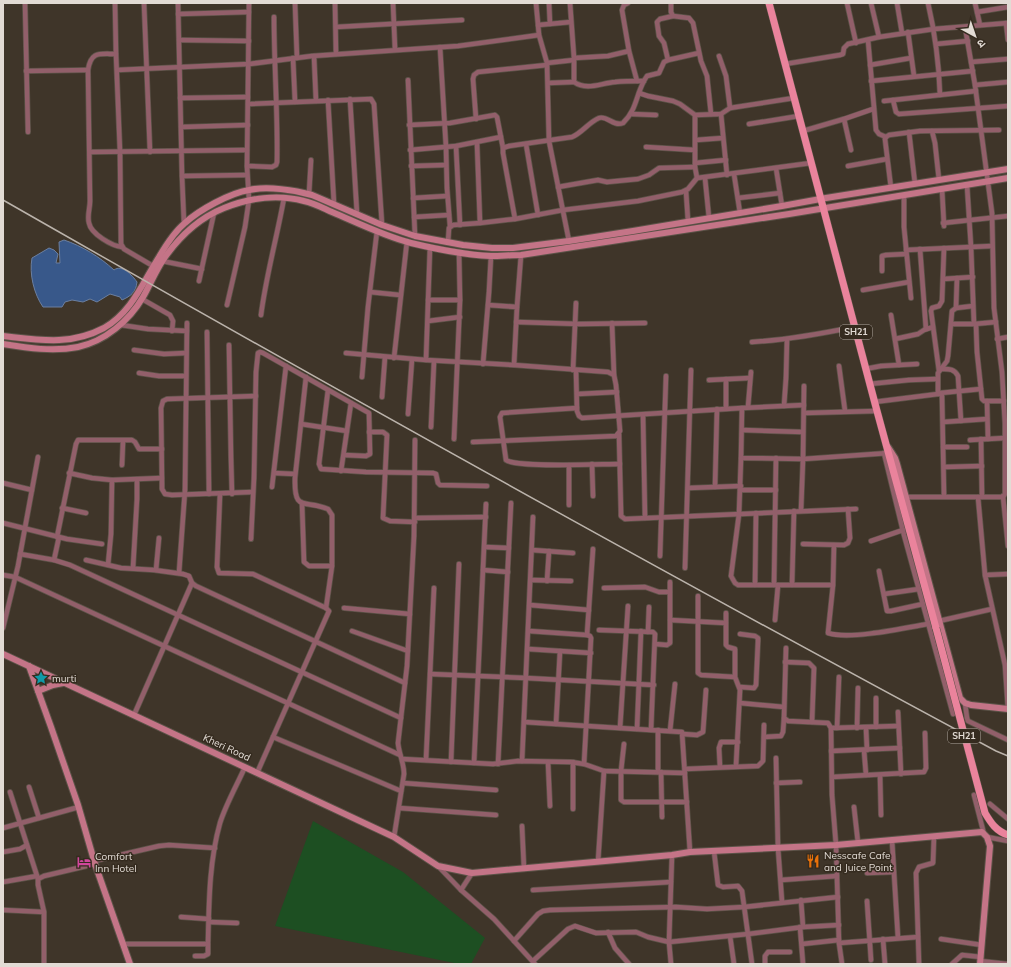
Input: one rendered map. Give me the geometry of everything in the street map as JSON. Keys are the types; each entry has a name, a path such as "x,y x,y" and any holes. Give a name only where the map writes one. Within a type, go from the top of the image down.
{"main road":[{"name":"SH21","path":"769,3 876,411 981,801 990,822 998,831 1008,834"}],"street":[{"path":"25,3 28,132"},
{"path":"115,3 122,247"},
{"path":"144,3 150,152"},
{"path":"178,3 184,223"},
{"path":"227,305 245,227 248,195 246,166 248,125 249,3"},
{"path":"295,3 295,102"},
{"path":"335,3 336,54"},
{"path":"393,3 395,50"},
{"path":"536,3 538,25 547,64 549,141 569,241"},
{"path":"549,3 550,24"},
{"path":"570,3 574,82"},
{"path":"628,3 624,5 622,10 629,51 637,81"},
{"path":"671,3 671,12 673,16"},
{"path":"848,3 856,43"},
{"path":"871,3 879,37"},
{"path":"897,3 902,33"},
{"path":"928,3 936,44 940,95"},
{"path":"975,3 980,25"},
{"path":"977,12 1008,7"},
{"path":"178,14 249,12"},
{"path":"668,60 664,43 659,36 657,22 660,19 673,16 691,20 695,28 699,53 707,76 711,114"},
{"path":"246,166 272,167 276,165 277,133 274,17"},
{"path":"336,27 394,25 462,20"},
{"path":"538,25 571,22"},
{"path":"785,64 840,55 844,52 846,46 879,37 934,29 1007,23 1008,40"},
{"path":"965,27 973,71 977,108 982,130 992,219 996,322 1004,401 1005,496 1008,546"},
{"path":"908,32 914,76"},
{"path":"117,70 249,64 336,54 458,46 540,35"},
{"path":"179,40 249,41"},
{"path":"868,40 873,109 876,130 879,134 886,137 889,135 909,132 999,130"},
{"path":"936,44 968,41"},
{"path":"440,47 445,124 447,196 450,226 448,230 448,242"},
{"path":"476,118 473,80 474,75 478,72 608,56 629,51"},
{"path":"503,148 576,135 599,118 604,118 614,123 621,124 625,122 634,110 639,93 647,76 660,73 664,62 668,60 699,53"},
{"path":"116,54 97,54 93,56 89,62 89,224 90,228 107,241 122,247 131,254 153,266"},
{"path":"314,56 316,101"},
{"path":"719,56 726,76 730,108"},
{"path":"870,65 911,58"},
{"path":"971,62 1008,59"},
{"path":"26,72 88,70"},
{"path":"871,81 973,71"},
{"path":"408,80 415,236"},
{"path":"548,83 574,82 580,85 595,86 612,82 644,81"},
{"path":"975,85 1008,82"},
{"path":"884,102 976,92"},
{"path":"639,93 673,101 680,104 695,115 721,114 730,108 794,98"},
{"path":"180,98 248,97"},
{"path":"350,99 357,214"},
{"path":"248,104 371,99 374,104 382,225"},
{"path":"328,100 334,204"},
{"path":"893,100 896,112 899,114 1008,106"},
{"path":"803,131 873,109"},
{"path":"631,114 656,115"},
{"path":"721,114 727,175"},
{"path":"450,226 515,219 563,210 638,201 686,191 692,186 697,178 695,165 695,115"},
{"path":"409,125 445,124 496,116 515,219"},
{"path":"749,124 799,116"},
{"path":"844,119 851,150"},
{"path":"181,127 248,125"},
{"path":"932,131 935,143 938,180"},
{"path":"909,132 916,184"},
{"path":"410,150 456,146 501,137"},
{"path":"886,137 891,188"},
{"path":"696,140 723,138"},
{"path":"477,142 480,223"},
{"path":"526,144 538,215"},
{"path":"456,146 460,225"},
{"path":"646,147 695,150"},
{"path":"90,152 247,150"},
{"path":"848,166 887,159"},
{"path":"309,194 310,160"},
{"path":"558,187 598,180 607,182 638,179 649,175 659,168 695,165 726,160"},
{"path":"697,178 812,164"},
{"path":"411,166 446,165"},
{"path":"776,168 782,206"},
{"path":"3,344 56,350 78,347 103,338 121,325 132,313 142,299 162,261 185,233 214,213 236,203 258,189 296,191 309,194 382,225 415,236 448,242 502,248 569,241 782,206 904,195 967,185 1008,169"},
{"path":"182,176 247,174"},
{"path":"734,174 740,213"},
{"path":"3,336 62,341 82,337 113,322 128,307 143,285 168,242 184,223 221,200 248,195 304,201 407,242 459,252 491,256 521,255 822,203 891,188 938,180 987,177 1008,178"},
{"path":"705,178 709,218"},
{"path":"967,185 970,220 973,306 982,399 987,401 1004,401"},
{"path":"942,189 944,224 1008,216"},
{"path":"686,191 688,222"},
{"path":"738,198 780,193"},
{"path":"904,195 906,252 911,298"},
{"path":"413,198 447,196"},
{"path":"261,314 284,198"},
{"path":"199,281 214,213"},
{"path":"414,217 449,215"},
{"path":"362,377 363,355 378,231"},
{"path":"394,358 407,242"},
{"path":"882,271 882,256 886,255 920,249 992,246"},
{"path":"426,360 430,247"},
{"path":"944,248 941,305 932,308 931,312 940,370 938,379 939,394 942,396 944,496"},
{"path":"920,249 926,329"},
{"path":"454,439 460,317 459,252"},
{"path":"514,365 521,255"},
{"path":"483,364 491,256"},
{"path":"162,261 202,269"},
{"path":"943,279 972,277"},
{"path":"956,308 957,278"},
{"path":"863,290 909,282"},
{"path":"370,292 400,295"},
{"path":"142,299 170,315 173,322 172,331"},
{"path":"428,300 460,300"},
{"path":"576,303 574,324 574,370 577,408 579,416 582,418 619,417 726,408 804,405"},
{"path":"488,305 517,307"},
{"path":"940,370 947,361 952,311 956,308 973,306"},
{"path":"891,315 898,365"},
{"path":"428,321 460,317"},
{"path":"516,322 574,324 645,323"},
{"path":"951,324 996,322"},
{"path":"179,573 185,495 187,323"},
{"path":"612,323 614,375 619,417 621,516 625,519 662,518 856,509"},
{"path":"121,325 148,329 187,331"},
{"path":"752,342 787,339 854,327"},
{"path":"895,339 918,334 933,327"},
{"path":"207,332 209,494"},
{"path":"998,339 1008,337"},
{"path":"784,406 787,339"},
{"path":"230,345 232,494"},
{"path":"134,350 164,354 186,353"},
{"path":"251,539 258,353 261,352 369,413 370,451 368,456 344,454"},
{"path":"346,354 608,372 614,375"},
{"path":"382,397 385,357"},
{"path":"408,414 412,359"},
{"path":"431,427 434,361"},
{"path":"865,369 917,364"},
{"path":"272,487 286,366"},
{"path":"839,366 845,411"},
{"path":"940,370 952,369 957,373 961,421"},
{"path":"685,568 691,370"},
{"path":"748,407 751,372"},
{"path":"138,373 159,376 186,376"},
{"path":"660,556 666,376"},
{"path":"257,773 329,611 326,608 332,566 333,523 330,511 325,507 302,503 295,496 295,474 302,424 306,377"},
{"path":"709,380 750,378"},
{"path":"726,379 726,408"},
{"path":"870,384 938,379"},
{"path":"801,511 804,386"},
{"path":"874,402 981,389"},
{"path":"328,390 319,466 323,470 435,473 440,485 486,486"},
{"path":"577,394 617,392"},
{"path":"253,492 232,494 165,494 162,489 162,404 165,400 185,398 256,396"},
{"path":"987,401 988,439"},
{"path":"341,471 351,403"},
{"path":"577,408 502,413 500,417 504,440 505,459 507,462 569,465 620,464"},
{"path":"742,408 741,488 731,579 738,584 833,586"},
{"path":"715,487 717,409"},
{"path":"804,413 876,411"},
{"path":"643,415 645,518"},
{"path":"943,422 987,419"},
{"path":"302,424 347,431"},
{"path":"742,430 804,432"},
{"path":"369,432 383,432 386,435 386,472 383,518 394,522 486,517"},
{"path":"473,442 614,436 619,434"},
{"path":"970,440 1005,438"},
{"path":"741,458 803,458 887,452 895,458 960,698 965,703 1008,709 1006,658 992,609 985,575 980,497 982,439"},
{"path":"54,560 62,508 78,440 134,441 139,449 162,449"},
{"path":"122,465 123,440"},
{"path":"394,837 404,768 398,743 408,651 415,520 415,440"},
{"path":"943,447 967,447"},
{"path":"887,452 903,530 953,714"},
{"path":"3,628 5,609 15,577 20,554 38,457"},
{"path":"775,620 776,458"},
{"path":"592,464 593,496"},
{"path":"569,465 569,505"},
{"path":"944,467 982,466"},
{"path":"274,472 295,474"},
{"path":"70,473 92,478 112,480 162,478"},
{"path":"108,565 112,526 112,480"},
{"path":"133,568 137,480"},
{"path":"3,483 32,490"},
{"path":"688,488 715,487 776,490"},
{"path":"220,494 216,567 219,573 253,574 326,608"},
{"path":"905,497 944,496 998,498 1005,496"},
{"path":"302,503 305,564 309,566 332,566"},
{"path":"498,764 511,503"},
{"path":"474,763 486,504"},
{"path":"62,508 86,513"},
{"path":"803,544 846,545 849,541 848,509"},
{"path":"792,585 794,511"},
{"path":"755,585 756,513"},
{"path":"522,761 534,517"},
{"path":"3,523 58,537 102,544"},
{"path":"871,541 903,530"},
{"path":"156,570 159,538"},
{"path":"834,545 833,586 828,633 843,635 893,631 928,624"},
{"path":"484,547 509,548"},
{"path":"587,635 593,548"},
{"path":"532,550 573,553"},
{"path":"547,581 549,551"},
{"path":"20,554 54,560 70,565 401,718"},
{"path":"86,560 108,565 179,573 188,576 196,586 405,683"},
{"path":"451,762 459,564"},
{"path":"483,570 508,572"},
{"path":"879,571 886,609 889,611 923,604"},
{"path":"985,575 1008,574"},
{"path":"3,575 15,577 401,757 451,762 498,764 514,761 573,762 604,771 660,772 736,766 758,766 762,763 764,726"},
{"path":"531,580 571,581"},
{"path":"134,715 192,582"},
{"path":"655,644 667,645 670,643 670,582"},
{"path":"604,588 645,587 659,592 670,592"},
{"path":"426,760 434,588"},
{"path":"884,594 919,589"},
{"path":"698,596 698,673 701,675 735,676"},
{"path":"530,605 589,610"},
{"path":"620,728 628,606"},
{"path":"648,632 649,606"},
{"path":"344,608 410,614"},
{"path":"939,621 992,609"},
{"path":"726,613 726,645 728,648 734,648 735,650 735,676 740,687 736,766"},
{"path":"670,620 726,622"},
{"path":"599,630 641,631 653,632 655,634 651,730"},
{"path":"352,631 408,651"},
{"path":"529,631 587,635 591,638 584,764"},
{"path":"637,729 641,631"},
{"path":"740,634 755,636 758,638 758,641 756,685 754,688 740,687"},
{"path":"764,737 781,736 783,732 786,648"},
{"path":"528,649 591,653"},
{"path":"556,724 560,651"},
{"name":"Kheri Road","path":"3,654 394,837 438,866"},
{"path":"786,662 809,664 814,668 812,722"},
{"path":"29,666 79,807 95,862 130,964"},
{"path":"430,674 654,686"},
{"path":"837,728 839,677"},
{"path":"38,691 48,686 63,683"},
{"path":"670,731 675,684"},
{"path":"858,688 858,728"},
{"path":"524,722 658,730 697,735 703,732 706,690"},
{"path":"876,698 876,727"},
{"path":"740,703 784,707"},
{"path":"965,703 968,721 1008,740"},
{"path":"898,712 901,774"},
{"path":"784,718 788,721 828,723 831,728 839,941 842,964"},
{"path":"831,728 898,726"},
{"path":"866,728 866,775"},
{"path":"658,730 662,817"},
{"path":"832,777 922,773 925,771 925,733"},
{"path":"683,734 690,852"},
{"path":"273,737 401,791"},
{"path":"720,767 719,748 721,742 738,742"},
{"path":"624,744 620,798 622,802 687,802"},
{"path":"831,751 900,748"},
{"path":"776,758 778,848 782,902"},
{"path":"548,762 550,806"},
{"path":"573,762 573,809"},
{"path":"195,956 204,956 208,954 210,880 220,822 245,767"},
{"path":"598,862 604,771"},
{"path":"880,775 880,815"},
{"path":"776,782 800,782"},
{"path":"403,783 496,790"},
{"path":"29,788 39,818"},
{"path":"10,792 37,877 44,912 44,964"},
{"path":"974,795 990,846 980,961"},
{"path":"990,804 1008,819"},
{"path":"3,828 79,807"},
{"path":"854,807 858,843"},
{"path":"399,808 496,815"},
{"path":"522,826 524,869"},
{"path":"438,866 472,873 672,855 690,852 836,845 982,832 986,836 1008,841"},
{"path":"919,964 916,873 919,867 932,863 934,836"},
{"path":"892,840 898,938"},
{"path":"3,852 20,849 27,845"},
{"path":"3,882 44,876 159,846 169,845 215,848"},
{"path":"714,851 718,885 723,887 738,886 741,888 752,964"},
{"path":"671,964 669,942 672,855"},
{"path":"438,866 461,890 494,919 534,962 572,927 579,927 596,932 636,932 648,937 669,942 802,927 839,925"},
{"path":"867,873 894,872"},
{"path":"461,890 472,873"},
{"path":"780,880 837,876"},
{"path":"533,890 671,882"},
{"path":"514,941 538,914 543,911 671,907 702,909 744,907 838,897"},
{"path":"801,900 803,964"},
{"path":"867,901 871,960"},
{"path":"3,910 44,912"},
{"path":"181,917 236,923"},
{"path":"608,932 615,948 629,964"},
{"path":"730,936 734,964"},
{"path":"802,944 918,937"},
{"path":"883,939 885,964"},
{"path":"941,939 982,945"},
{"path":"123,944 208,944"},
{"path":"765,964 765,956 768,952 790,952"},
{"path":"952,964 962,955 980,961 1007,964"}],"green space":[{"path":"313,821 403,872 485,938 471,964 459,964 275,926"}],"water":[{"path":"64,240 90,252 114,270 120,268 127,271 137,282 134,291 122,300 120,297 110,294 97,302 90,299 83,302 72,300 65,302 62,307 43,307 33,284 31,271 32,258 49,248 58,254 56,263 60,263 59,242"}],"railway":[{"path":"3,200 374,410 622,548 871,684 1008,756"}],"place":[{"name":"murti","path":"41,678"},
{"name":"Nesscafe Cafe and Juice Point","path":"813,861"},
{"name":"Comfort Inn Hotel","path":"84,862"}]}
